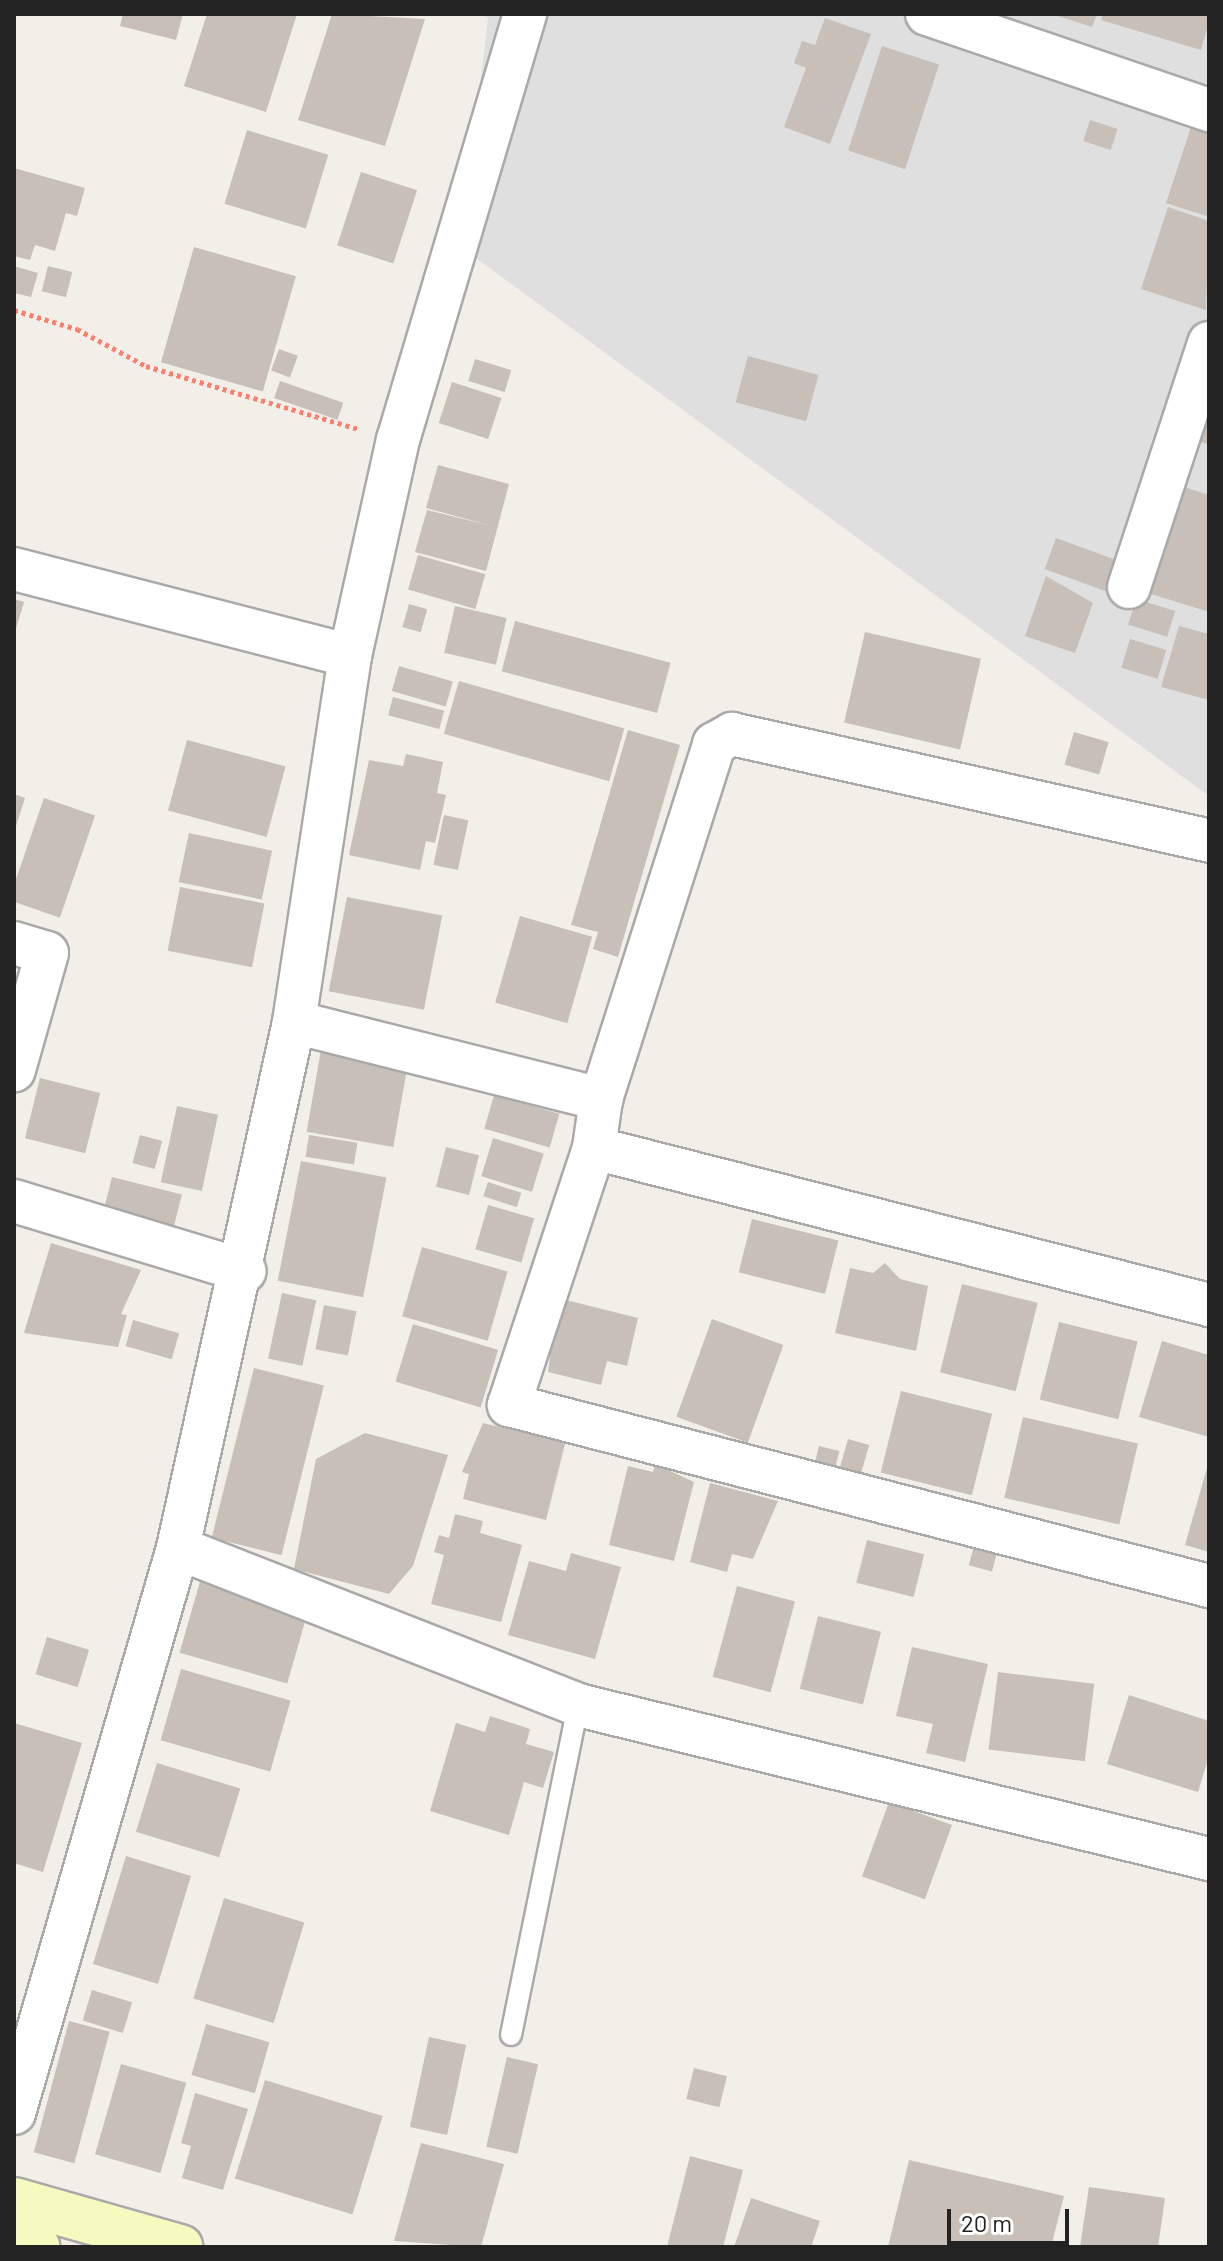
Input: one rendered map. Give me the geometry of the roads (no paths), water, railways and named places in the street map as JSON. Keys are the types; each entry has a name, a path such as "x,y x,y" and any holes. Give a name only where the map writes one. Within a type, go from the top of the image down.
{"main road":[{"path":"14,2200 180,2247"},
{"path":"14,2242 37,2247"}],"street":[{"path":"927,14 1209,110"},
{"path":"14,2113 178,1548 245,1271 294,1022 350,656 398,440 520,15"},
{"path":"1129,587 1209,343"},
{"path":"14,569 350,656"},
{"path":"1209,841 732,734 714,744 601,1099 594,1148 509,1405 1209,1586"},
{"path":"14,943 47,953 14,1070"},
{"path":"294,1022 601,1099"},
{"path":"594,1148 1209,1305"},
{"path":"14,1201 245,1271"},
{"path":"178,1548 578,1705 1209,1859"}],"lane":[{"path":"511,2035 578,1705"}]}
